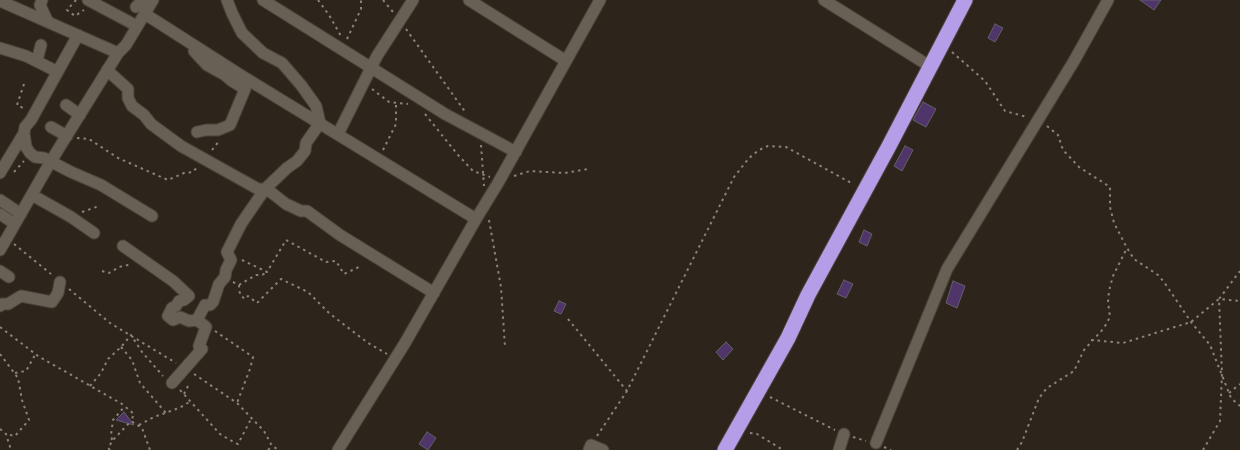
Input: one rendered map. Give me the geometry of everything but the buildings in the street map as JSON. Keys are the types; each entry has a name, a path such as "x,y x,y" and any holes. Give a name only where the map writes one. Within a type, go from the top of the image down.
{"highway":[{"path":"725,450 788,338 808,295 965,0"}],"street":[{"path":"42,0 40,5 48,22"},
{"path":"89,0 120,21 137,26"},
{"path":"0,250 51,161 118,52 126,45 153,0"},
{"path":"172,383 202,349 199,346 205,305 210,305 213,302 219,284 225,277 231,260 227,252 241,224 265,189 297,161 305,151 306,143 320,123 316,106 282,63 264,53 242,33 227,0"},
{"path":"263,0 445,114 516,152"},
{"path":"338,134 376,56 401,21 413,0"},
{"path":"469,0 566,61"},
{"path":"338,450 434,293 516,152 600,0"},
{"path":"824,0 931,66"},
{"path":"876,444 947,269 1038,120 1108,0"},
{"path":"0,1 118,52"},
{"path":"145,14 476,219"},
{"path":"156,21 161,29 189,47 207,65 245,89 230,126 218,130 197,132"},
{"path":"0,173 78,35"},
{"path":"37,61 41,45"},
{"path":"3,52 37,61 56,71"},
{"path":"107,70 128,89 128,98 132,106 144,115 151,124 181,146 258,189 265,189 286,204 301,211 307,211 340,235 434,293"},
{"path":"66,105 80,115"},
{"path":"51,127 67,136"},
{"path":"24,132 26,146 34,156 51,161 101,185 152,216"},
{"path":"32,195 71,217 94,233"},
{"path":"0,200 18,219"},
{"path":"0,214 18,219"},
{"path":"123,246 173,281 189,296 179,301 172,308 168,316 173,320 180,317 201,324"},
{"path":"0,306 8,304 21,296 52,302 58,293 60,282"},
{"path":"839,450 844,434"},
{"path":"590,447 603,450"}],"path":[{"path":"76,0 67,10 75,16 85,10 89,0"},
{"path":"345,43 361,9 361,0"},
{"path":"383,0 401,21 469,117"},
{"path":"942,44 985,81 1006,110 1038,120 1058,135 1063,150 1080,166 1110,187 1110,207 1114,222 1127,248 1134,258 1158,275 1164,282 1191,322 1210,345 1231,398 1240,406"},
{"path":"24,84 17,104 33,113"},
{"path":"379,159 396,124 396,103"},
{"path":"67,136 89,139 118,158 168,180 184,173 193,172 207,159 230,126"},
{"path":"480,133 486,203 501,287 504,347"},
{"path":"590,447 627,391 734,177 748,158 768,146 786,147 864,190"},
{"path":"0,173 10,179 23,160 29,162 34,156"},
{"path":"71,217 100,206"},
{"path":"6,239 37,261 110,323 185,368 237,403 264,431 272,446 279,450"},
{"path":"239,285 268,272 286,240 326,262 336,261 344,274 359,267"},
{"path":"1017,450 1040,398 1047,388 1074,371 1084,350 1091,340 1104,328 1110,317 1109,291 1113,276 1127,248"},
{"path":"227,252 268,272"},
{"path":"102,271 108,273 143,259"},
{"path":"1091,340 1123,343 1191,322 1219,299 1240,271"},
{"path":"225,277 239,285"},
{"path":"239,285 240,295 246,299 248,296 257,303 282,279 308,292 329,312 368,343 395,359"},
{"path":"1219,299 1240,301"},
{"path":"1202,450 1220,421 1222,374 1219,299"},
{"path":"568,319 627,391"},
{"path":"201,324 220,334 246,354 253,357 243,392 237,403"},
{"path":"0,326 36,354 112,397 134,414 132,421 113,440 108,448 110,450"},
{"path":"90,386 101,373 108,359 121,348 131,335"},
{"path":"131,335 142,352 162,375 191,401 220,434 238,444 251,418"},
{"path":"121,348 132,360 140,383 166,414"},
{"path":"0,354 18,378 22,400 29,420 15,436 6,434 0,429"},
{"path":"14,373 26,371 36,354"},
{"path":"1229,393 1240,384"},
{"path":"184,394 188,386"},
{"path":"759,391 844,434 891,450"},
{"path":"139,426 154,417 166,414 191,401"},
{"path":"113,440 111,435 113,420 125,406"},
{"path":"132,421 145,433 150,450"},
{"path":"736,431 757,434 783,450"},
{"path":"6,434 11,450"},
{"path":"268,450 272,446"}]}
